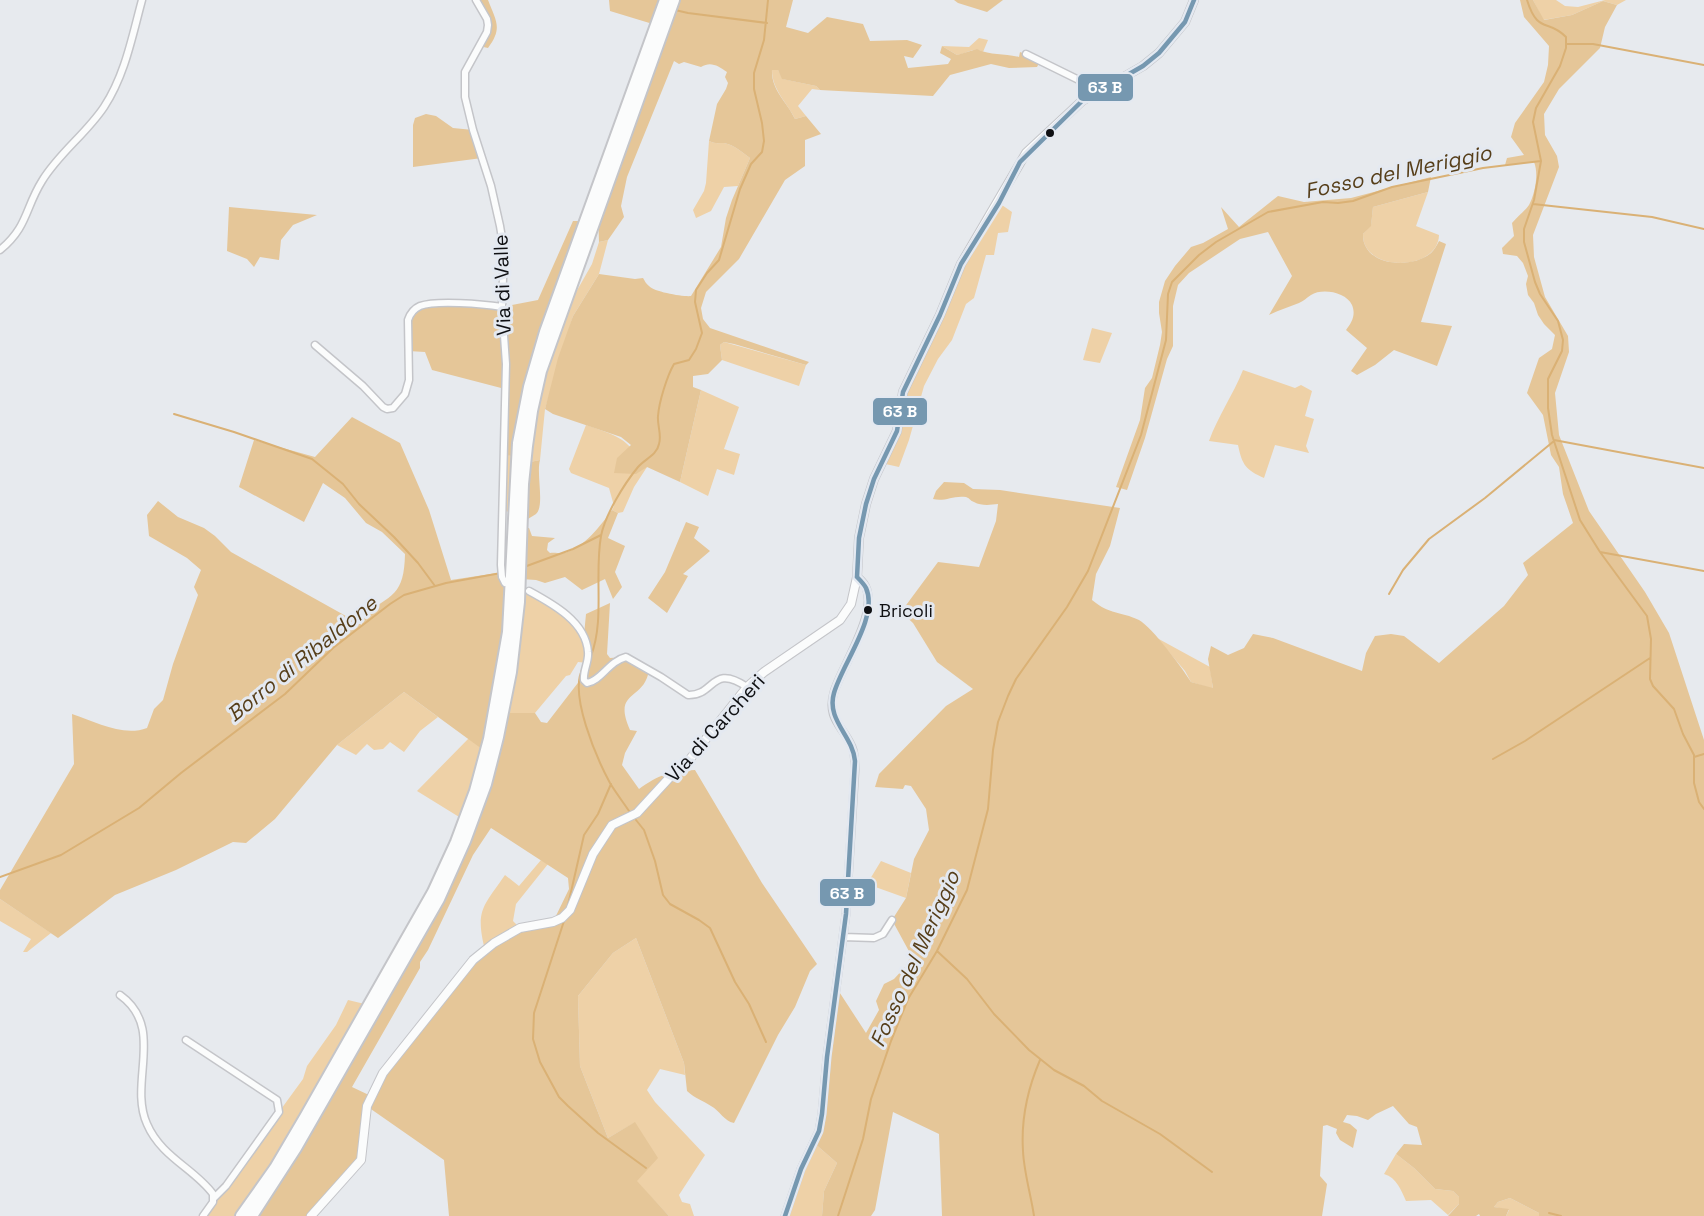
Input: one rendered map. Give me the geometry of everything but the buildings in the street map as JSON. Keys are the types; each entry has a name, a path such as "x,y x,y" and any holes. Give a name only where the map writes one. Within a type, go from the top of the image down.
{"highway":[{"path":"242,1216 305,1117 416,922 446,864 464,820 489,739 502,674 508,632 518,443 529,387 545,332 665,0"},
{"path":"252,1216 296,1148 439,899 476,813 498,737 511,672 521,579 523,484 531,411 541,371 674,0"}],"street":[{"path":"0,250 13,240 51,168 103,109 118,83 142,0"},
{"name":"Via di Valle","path":"476,0 488,25 487,32 465,72 465,97 500,226 504,250 501,307 506,364 503,576"},
{"name":"Via di Carcheri","path":"311,1216 361,1160 368,1106 383,1073 473,960 494,943 520,928 553,922 562,918 570,910 593,854 612,825 638,813 671,776 686,764 747,687 764,672 840,620 851,604 858,577 860,538 866,504 874,479 897,431 903,392 940,315 961,264 1026,153 1082,100 1143,66 1159,53 1185,22 1194,0"},
{"path":"1026,54 1091,86 1096,93"},
{"path":"315,345 363,386 382,407 393,408 405,394 407,387 408,320 414,309 429,304 501,307"},
{"path":"785,1216 801,1169 819,1131 843,936 851,862 855,770 853,750 834,720 832,700 834,690 860,634 869,602 867,587 858,577"},
{"path":"529,591 547,601 577,626 584,635 588,650 588,663 584,675 587,683 594,682 609,666 626,657 661,676 688,695 699,694 713,682 726,677 737,680 747,687"},
{"path":"843,936 874,938 883,934 892,920"},
{"path":"120,995 134,1008 144,1027 141,1106 147,1125 158,1141 208,1188 214,1198"},
{"path":"186,1040 277,1100 279,1104 279,1112 203,1216"}],"shaded area":[{"path":"476,0 488,0 497,24 493,41 488,48 479,46 488,25"},
{"path":"609,0 665,0 656,25 610,11"},
{"path":"674,0 793,0 786,27 808,33 827,17 863,24 870,41 907,40 922,45 913,58 904,56 908,68 948,64 951,59 940,53 942,46 957,55 977,49 987,53 1019,57 1020,52 1040,61 1037,67 1009,68 991,64 950,75 933,96 820,90 816,86 782,79 778,70 772,70 774,84 795,119 806,116 821,134 805,140 805,166 785,180 739,259 706,292 701,308 703,319 710,328 809,362 806,365 724,342 720,345 722,360 708,374 693,376 693,387 701,390 680,482 647,467 636,474 614,473 617,458 631,445 621,437 553,414 545,409 558,358 573,316 599,274 643,278 648,285 657,290 691,296 721,247 726,218 750,158 731,145 709,141 717,104 728,83 725,77 727,72 714,65 708,64 701,67 684,62 679,64 674,61 627,177 621,206 624,217 608,240 599,242 598,210"},
{"path":"954,0 1003,0 987,12"},
{"path":"1520,0 1533,0 1544,20 1572,15 1603,1 1617,5 1605,27 1600,48 1559,89 1544,114 1545,135 1557,156 1559,167 1533,235 1534,257 1545,297 1568,336 1569,352 1555,393 1559,435 1589,511 1645,592 1669,633 1704,740 1704,1216 1539,1216 1539,1213 1510,1198 1498,1202 1494,1207 1509,1209 1506,1216 1480,1216 1479,1214 1476,1216 1448,1216 1459,1204 1459,1197 1453,1191 1435,1189 1396,1154 1404,1144 1422,1145 1417,1127 1409,1124 1393,1106 1368,1120 1347,1115 1343,1122 1357,1130 1353,1148 1340,1140 1336,1133 1337,1129 1327,1125 1323,1126 1320,1176 1327,1184 1322,1216 942,1216 939,1134 893,1112 875,1210 871,1216 822,1216 824,1191 837,1163 813,1142 819,1131 836,987 866,1033 879,1010 876,1001 884,984 894,979 906,966 911,955 892,920 906,898 914,859 929,830 926,809 911,786 905,785 903,789 875,787 879,774 946,706 973,689 937,662 913,623 901,612 938,562 979,567 996,521 998,504 980,504 966,497 933,499 936,491 944,482 964,483 973,489 1000,490 1120,508 1110,546 1096,574 1092,600 1110,611 1126,615 1145,624 1191,682 1213,688 1208,659 1211,646 1228,655 1244,648 1253,634 1273,638 1362,671 1366,653 1375,636 1391,634 1404,636 1439,663 1504,606 1528,575 1523,563 1573,523 1563,494 1559,467 1551,455 1543,415 1527,393 1539,358 1552,349 1555,335 1544,324 1528,295 1526,284 1528,276 1523,263 1517,256 1503,254 1502,248 1514,236 1512,223 1529,205 1535,190 1536,178 1534,162 1505,165 1507,158 1524,155 1511,137 1515,123 1544,82 1548,65 1549,46 1524,17"},
{"path":"1533,0 1556,0 1565,6 1578,7 1605,0 1626,0 1617,5 1603,1 1572,15 1543,20"},
{"path":"979,38 988,40 983,52 973,50 957,55 942,46 969,47"},
{"path":"772,70 778,70 783,79 816,86 820,90 812,89 798,106 806,116 795,119 774,84"},
{"path":"426,114 436,116 453,128 473,130 482,158 413,167 413,125 415,118"},
{"path":"709,141 731,145 750,158 738,186 724,187 711,211 696,218 693,210 706,183"},
{"path":"1431,177 1428,192 1373,207 1371,226 1363,234 1365,245 1370,253 1389,262 1412,262 1431,253 1439,241 1446,244 1421,322 1452,326 1437,366 1394,350 1357,375 1351,371 1367,348 1346,330 1353,315 1349,301 1339,294 1321,292 1269,315 1292,276 1268,232 1240,239 1189,273 1178,285 1173,306 1173,346 1167,359 1145,438 1127,490 1116,487 1140,420 1145,388 1152,378 1160,345 1162,332 1159,302 1165,281 1191,247 1228,229 1221,207 1239,227 1278,196 1304,202 1351,198"},
{"path":"1428,192 1416,226 1439,235 1435,247 1427,256 1414,261 1400,263 1374,256 1366,247 1363,234 1371,225 1373,207"},
{"path":"999,203 1012,212 1008,232 998,233 994,255 986,255 974,298 966,304 952,340 938,359 924,386 899,467 881,463 897,431 903,392 961,264"},
{"path":"229,207 317,215 293,225 281,240 279,260 260,257 254,267 247,259 227,251"},
{"path":"573,221 585,221 517,457 504,455 505,389 432,370 425,352 408,351 410,314 429,304 502,307 538,300"},
{"path":"608,240 599,274 573,316 545,409 540,460 525,463 532,411 571,301 592,264 599,242"},
{"path":"1092,328 1112,333 1100,363 1083,360"},
{"path":"724,342 806,365 799,386 722,360 720,345"},
{"path":"1243,370 1295,388 1301,385 1312,391 1305,416 1314,419 1306,446 1309,453 1275,445 1264,478 1246,466 1238,445 1209,441"},
{"path":"701,390 739,407 724,449 740,454 734,475 717,469 708,496 680,482"},
{"path":"352,417 400,443 429,510 451,580 512,572 486,752 404,692 337,745 275,819 246,843 233,842 176,870 115,895 58,938 0,899 0,890 74,764 72,714 119,730 138,730 147,728 154,709 163,700 173,664 198,595 194,587 201,570 187,558 149,536 147,515 158,501 178,517 204,528 231,552 362,625 360,616 388,598 399,586 405,554 382,532 366,523 345,498 323,483 304,522 239,487 254,440 315,457"},
{"path":"586,425 621,439 633,449 647,467 634,487 623,512 618,513 612,510 614,506 609,488 571,473 569,469"},
{"path":"504,455 517,457 514,512 503,511"},
{"path":"540,460 539,510 523,522 525,463"},
{"path":"612,510 618,513 608,538 625,546 615,572 622,587 613,599 605,579 582,590 565,577 545,583 521,579 522,528 529,528 532,536 555,538 548,543 547,550 550,553 564,553 585,542"},
{"path":"686,522 699,527 694,538 710,551 683,574 688,576 667,613 648,598 665,572"},
{"path":"520,588 555,607 573,622 583,635 588,663 578,662 570,675 566,676 535,713 503,713"},
{"path":"610,603 607,654 610,658 626,657 649,670 646,680 627,701 625,708 625,717 630,730 637,731 625,753 622,765 639,789 665,775 695,770 762,883 817,964 810,971 795,1007 778,1035 734,1123 687,1091 684,1063 636,938 613,953 578,996 580,1066 608,1138 635,1122 658,1158 637,1181 669,1216 449,1216 444,1160 368,1107 361,1160 311,1216 252,1216 439,899 503,713 535,713 541,722 547,723 584,675 588,663 584,635 586,614","holes":["491,828 568,878 569,889 553,922 520,928 473,960 371,1096 352,1087 420,968 420,962 428,950 473,855"]},
{"path":"1157,638 1210,667 1213,689 1191,682 1185,671"},
{"path":"404,692 438,717 420,731 404,752 390,742 383,749 374,750 367,744 356,755 337,745"},
{"path":"469,738 486,752 464,820 417,791"},
{"path":"541,860 548,864 516,904 513,921 520,928 485,950 481,917 486,902 505,875 519,886"},
{"path":"881,861 911,873 906,898 867,884"},
{"path":"0,899 51,933 27,952 23,952 31,939 0,921"},
{"path":"636,938 684,1063 685,1075 660,1069 647,1090 655,1102 705,1155 679,1195 682,1202 690,1204 694,1216 669,1216 636,1181 634,1123 608,1138 580,1066 578,996 613,953"},
{"path":"348,1000 369,1005 241,1216 203,1216 303,1079 307,1066 336,1025"},
{"path":"813,1142 837,1163 824,1191 822,1216 785,1216"},
{"path":"1396,1154 1435,1189 1453,1191 1459,1197 1459,1204 1448,1215 1431,1200 1406,1201 1395,1181 1384,1174"},
{"path":"1510,1198 1539,1213 1539,1216 1506,1216 1509,1210 1494,1207 1498,1202"}],"waterway":[{"name":"Borro di Ribaldone","path":"591,656 597,627 598,566 603,528 627,482 638,467 658,448 660,441 659,410 669,375 674,364 689,360 702,333 695,302 696,290 719,260 740,189 751,164 762,152 764,141 754,89 754,73 764,40 768,0"},
{"path":"1527,0 1539,22 1560,31 1566,37 1566,48 1560,66 1536,108 1533,122 1541,161 1534,200 1524,229 1524,242 1535,282 1558,321 1563,340 1562,351 1548,379 1548,408 1552,435 1580,520 1600,552 1647,616 1651,639 1650,679 1653,686 1674,709 1694,755 1694,783 1699,802 1704,809"},
{"path":"675,10 767,23"},
{"path":"1566,44 1593,44 1704,65"},
{"name":"Fosso del Meriggio","path":"838,1216 863,1139 871,1099 891,1041 908,999 937,951 967,890 988,809 998,722 1008,696 1016,679 1067,607 1088,571 1141,435 1166,340 1168,294 1172,282 1199,255 1216,242 1268,212 1323,202 1353,201 1392,187 1483,168 1541,161"},
{"path":"1533,204 1652,217 1704,229"},
{"path":"174,414 312,459 343,484 359,504 418,563 435,586"},
{"path":"1554,440 1704,468"},
{"path":"1389,594 1403,570 1429,539 1485,498 1554,441"},
{"name":"Borro di Ribaldone","path":"524,567 573,549 601,535"},
{"path":"1600,552 1704,571"},
{"name":"Borro di Ribaldone","path":"0,877 61,855 139,808 285,694 333,648 404,595 446,583 501,573"},
{"path":"1493,759 1525,741 1650,658"},
{"path":"583,668 579,679 579,693 586,726 604,772 629,811"},
{"path":"1694,757 1704,754"},
{"path":"568,905 584,835 598,814 611,784"},
{"path":"636,820 644,830 655,861 663,895 670,904 710,928 766,1042"},
{"path":"564,921 534,1013 533,1039 540,1062 559,1097 598,1133 646,1168"},
{"path":"937,951 967,979 994,1014 1029,1050 1054,1070 1084,1086 1102,1101 1160,1134 1212,1172"},
{"path":"1034,1216 1025,1167 1023,1128 1026,1105 1040,1060"},
{"path":"1549,1213 1561,1216"}],"transit line":[{"path":"857,577 859,538 866,504 874,479 897,431 903,392 940,315 961,264 999,203 1020,162 1082,101 1143,66 1159,53 1185,22 1194,0"},
{"path":"785,1216 801,1169 819,1131 846,914 855,761 850,744 837,720 833,703 838,681 868,613 869,600 866,588 857,577"}],"place":[{"name":"Bricoli","path":"868,610"}]}
